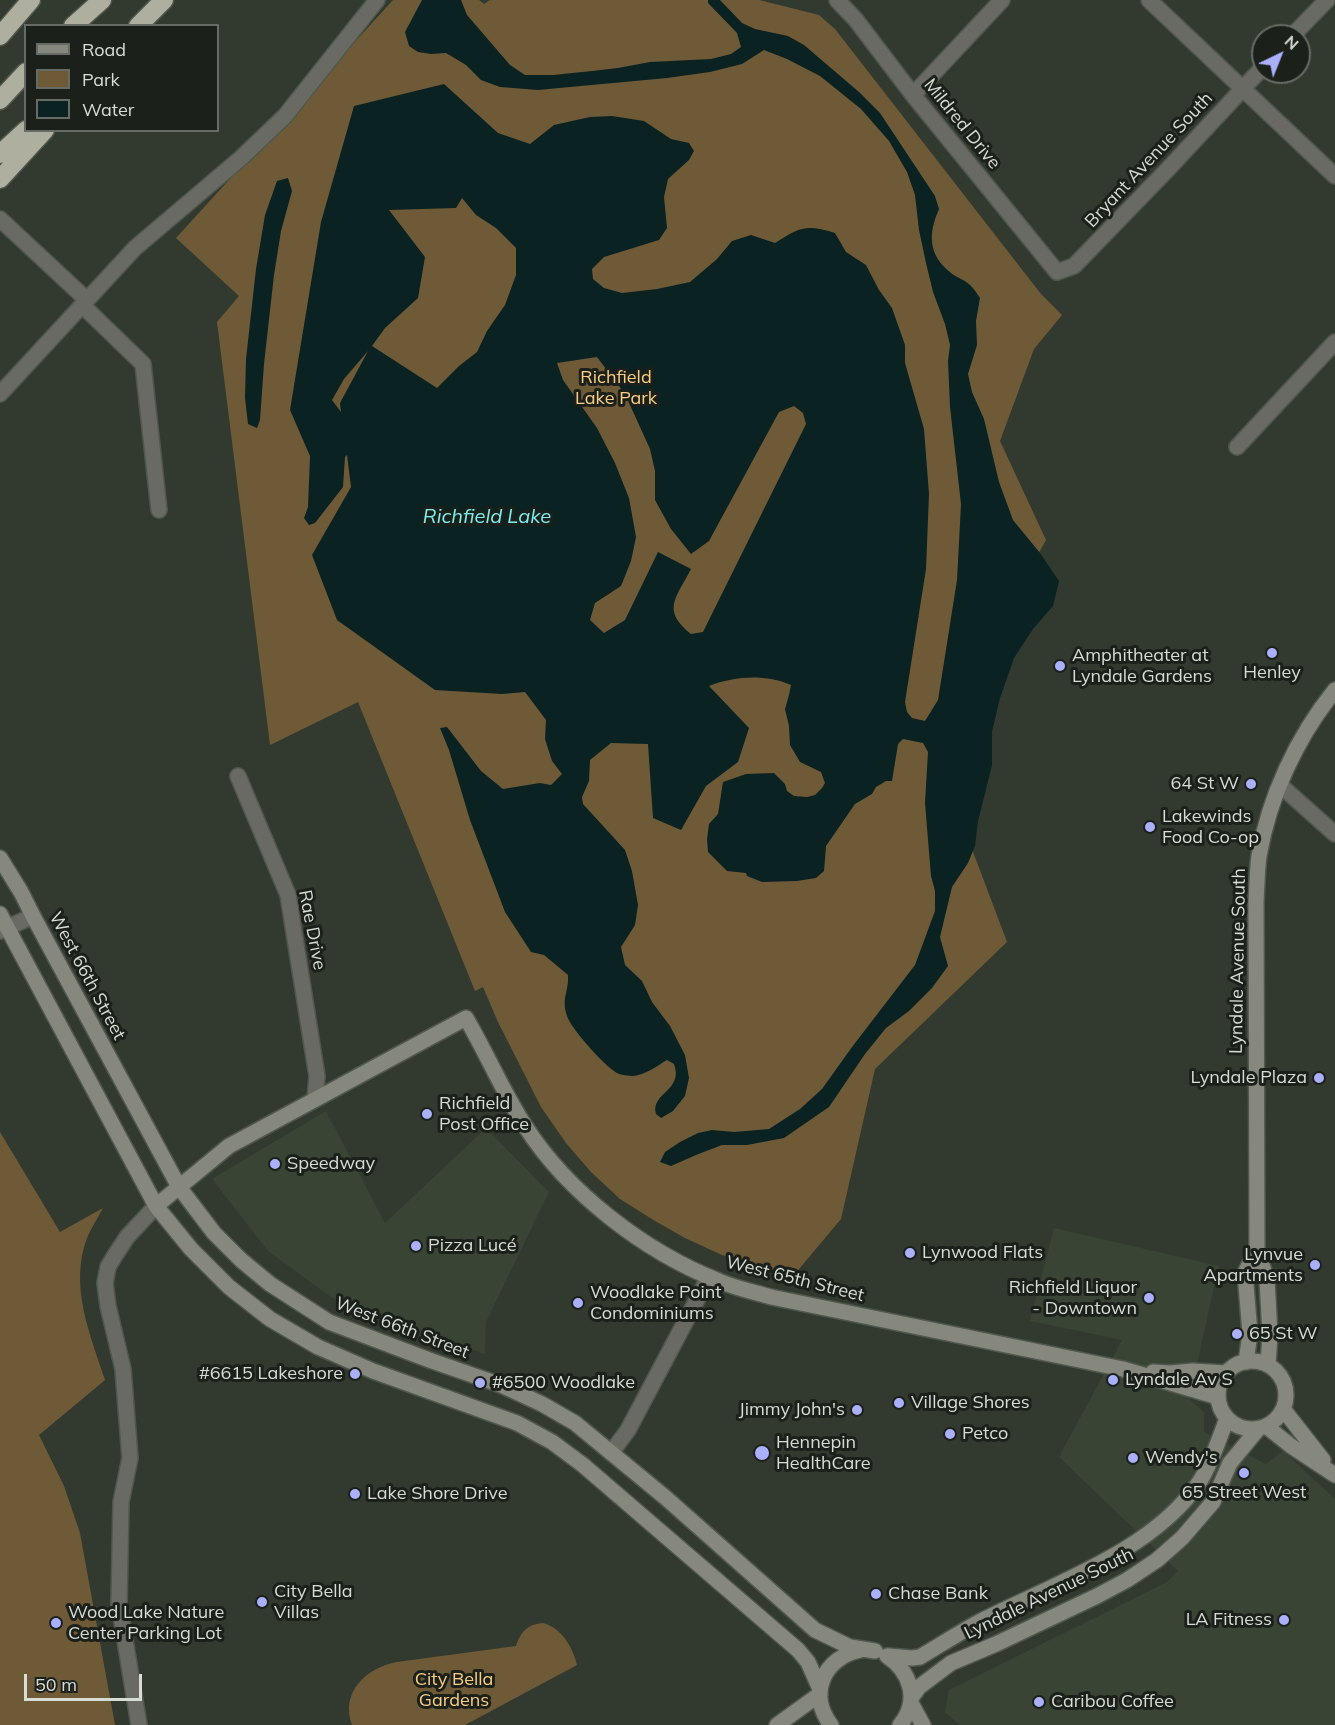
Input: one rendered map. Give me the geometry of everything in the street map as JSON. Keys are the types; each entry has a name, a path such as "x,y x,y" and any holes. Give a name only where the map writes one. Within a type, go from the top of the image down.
{"highway":[{"path":"0,36 31,0"},
{"path":"73,24 94,0"},
{"path":"73,24 102,0"},
{"path":"140,24 164,0"},
{"path":"0,100 24,74"},
{"path":"0,154 24,132"},
{"path":"0,179 43,132"}],"main road":[{"name":"Lyndale Avenue South","path":"1268,1365 1270,1334 1267,1280 1257,1249 1256,902 1259,857 1280,785 1306,734 1335,690"},
{"name":"West 66th Street","path":"0,858 21,892 179,1187 209,1226 241,1260 270,1284 329,1322 501,1385 542,1404 575,1423 666,1498 814,1630 850,1647 881,1653"},
{"path":"0,914 4,930 156,1206 191,1249 229,1287 270,1319 318,1347 373,1371 518,1423 552,1442 583,1465 798,1650 808,1662 820,1692 822,1710 831,1725"},
{"name":"West 65th Street","path":"315,1100 466,1018 507,1096 543,1151 593,1204 633,1235 676,1261 709,1277 771,1297 1123,1369 1218,1397"},
{"path":"156,1206 229,1146 315,1100"},
{"name":"Lyndale Avenue South","path":"1246,1362 1250,1334 1245,1273 1257,1249"},
{"path":"1246,1362 1268,1365 1276,1371 1285,1389 1286,1400 1283,1409 1301,1435 1335,1474 1262,1427 1246,1429 1227,1418 1218,1397 1221,1381 1226,1373 1238,1364 1246,1362"},
{"name":"West 65th Street","path":"1123,1369 1170,1373 1194,1371 1226,1373"},
{"name":"Lyndale Avenue South","path":"900,1725 919,1688 951,1663 1097,1596 1157,1560 1182,1538 1213,1502 1230,1463 1262,1427 1272,1422 1283,1409"},
{"name":"Lyndale Avenue South","path":"881,1653 912,1658 920,1657 978,1622 1105,1560 1152,1531 1183,1502 1200,1480 1227,1418"},
{"path":"777,1725 820,1692 825,1675 833,1663 846,1654 860,1650 881,1653 898,1663 906,1674 910,1685 911,1700 923,1725"}],"street":[{"path":"0,394 135,248 242,158 285,116 377,0"},
{"name":"Mildred Drive","path":"837,0 856,20 913,95 1057,272"},
{"path":"913,95 1002,0"},
{"path":"1149,0 1335,176"},
{"path":"1304,24 1327,0"},
{"name":"Bryant Avenue South","path":"1057,272 1074,266 1251,80"},
{"path":"0,219 85,302 144,364 159,510"},
{"path":"1237,447 1335,342"},
{"name":"Rae Drive","path":"238,776 288,895 317,1076 315,1100"},
{"path":"1280,785 1335,834"},
{"path":"4,930 33,916"},
{"path":"139,1725 119,1604 121,1502 130,1458 123,1369 105,1283 108,1268 127,1237 156,1206"},
{"path":"611,1452 628,1430 709,1277"}],"shaded area":[{"path":"326,1111 385,1223 486,1128 549,1192 486,1322 485,1354 372,1316 331,1297 268,1251 212,1179"},
{"path":"1054,1228 1219,1266 1189,1399 1204,1412 1204,1432 1266,1464 1283,1451 1335,1499 1335,1725 960,1725 945,1712 949,1690 1167,1582 1178,1571 1059,1457 1122,1340 1030,1321"}],"green space":[{"name":"Richfield Lake Park","path":"393,0 479,0 484,4 490,0 759,0 819,15 835,29 1041,294 1062,315 1034,349 1000,441 1046,540 932,743 1007,942 875,1069 841,1219 794,1275 722,1255 655,1221 620,1199 591,1172 566,1143 541,1107 483,987 475,991 358,702 270,745 217,322 239,296 176,238"},
{"path":"0,1132 60,1232 103,1208 87,1238 80,1274 88,1328 105,1380 39,1435 64,1486 80,1533 115,1725 0,1725"},
{"name":"City Bella Gardens","path":"543,1623 556,1629 566,1640 577,1665 465,1725 352,1725 349,1713 353,1692 358,1683 375,1670 397,1662 516,1646 525,1630"}],"water":[{"name":"Richfield Lake","path":"422,0 461,0 467,15 510,65 525,75 553,75 650,62 711,59 731,54 741,47 737,33 708,3 708,0 720,0 742,23 755,29 788,36 804,45 880,113 935,196 939,209 933,227 932,244 938,259 951,273 969,284 980,298 976,321 977,345 968,374 972,392 984,419 999,482 1013,520 1059,581 1053,606 1033,629 1014,658 1000,698 992,732 992,765 978,821 975,846 968,863 952,887 940,937 948,966 932,988 909,1011 886,1028 865,1054 829,1107 784,1138 747,1145 722,1145 671,1166 660,1162 665,1152 698,1133 712,1130 734,1132 769,1129 800,1109 822,1089 915,965 935,911 935,891 931,876 925,803 928,752 923,743 903,739 898,744 892,781 886,781 876,787 872,794 855,804 826,846 824,871 816,878 797,881 762,882 747,876 746,873 727,871 708,852 707,839 709,824 718,814 723,782 746,774 774,773 785,784 787,791 794,796 807,797 815,795 825,783 821,772 800,762 790,745 785,709 791,685 771,679 740,678 709,686 749,728 738,762 706,786 681,830 653,818 648,744 611,743 590,760 589,781 582,797 583,804 625,850 632,871 638,905 635,925 621,947 625,965 642,981 652,1002 670,1026 685,1055 689,1078 685,1096 673,1111 661,1118 656,1114 655,1107 675,1080 674,1064 667,1060 637,1075 619,1074 598,1057 575,1030 565,1010 568,975 544,955 531,952 505,912 470,820 440,728 447,727 481,771 503,789 540,783 551,785 562,774 552,761 545,739 546,720 525,692 502,694 435,690 337,620 312,555 351,487 347,455 343,487 315,523 309,525 304,518 308,507 310,456 290,410 321,222 354,106 444,84 498,133 530,144 554,125 590,117 612,116 644,121 671,139 689,143 694,151 689,160 668,179 664,197 667,228 659,240 604,257 592,269 593,279 604,288 622,293 690,282 717,259 732,241 751,235 775,243 797,230 810,228 835,233 846,252 866,265 879,290 892,308 905,345 905,363 924,429 929,494 926,569 905,702 907,712 912,718 925,721 938,700 957,580 961,504 950,407 948,361 950,345 926,263 915,195 907,172 889,141 861,109 820,76 764,50 742,64 710,72 538,90 500,87 481,80 466,65 446,53 418,52 409,46 405,32","holes":["462,198 476,215 496,228 516,248 516,275 505,305 487,331 477,352 437,388 372,346 385,328 418,298 425,257 389,210 456,208","368,351 340,403 341,412 332,400 344,379","597,357 625,394 650,449 655,471 655,500 671,529 691,554 709,541 779,412 794,406 803,413 806,424 703,632 691,634 676,618 674,611 676,596 691,569 658,552 625,620 604,633 590,620 595,603 621,586 631,561 636,537 629,498 615,463 597,428 563,380 557,363"]},
{"path":"288,178 292,191 281,231 274,275 260,420 257,428 248,424 245,398 246,359 256,269 265,215 277,181"}],"place":[{"name":"Henley","path":"1272,653"},
{"name":"Amphitheater at Lyndale Gardens","path":"1060,666"},
{"name":"64 St W","path":"1251,784"},
{"name":"Lakewinds Food Co-op","path":"1150,827"},
{"name":"Lyndale Plaza","path":"1319,1078"},
{"name":"Richfield Post Office","path":"427,1114"},
{"name":"Speedway","path":"275,1164"},
{"name":"Pizza Lucé","path":"416,1246"},
{"name":"Lynwood Flats","path":"910,1253"},
{"name":"Lynvue Apartments","path":"1315,1265"},
{"name":"Richfield Liquor - Downtown","path":"1149,1298"},
{"name":"Woodlake Point Condominiums","path":"578,1303"},
{"name":"65 St W","path":"1237,1334"},
{"name":"#6615 Lakeshore","path":"355,1374"},
{"name":"Lyndale Av S","path":"1113,1380"},
{"name":"#6500 Woodlake","path":"480,1383"},
{"name":"Village Shores","path":"899,1403"},
{"name":"Jimmy John's","path":"857,1410"},
{"name":"Petco","path":"950,1434"},
{"name":"Hennepin HealthCare","path":"762,1453"},
{"name":"Wendy's","path":"1133,1458"},
{"name":"65 Street West","path":"1244,1473"},
{"name":"Lake Shore Drive","path":"355,1494"},
{"name":"Chase Bank","path":"876,1594"},
{"name":"City Bella Villas","path":"262,1602"},
{"name":"LA Fitness","path":"1284,1620"},
{"name":"Wood Lake Nature Center Parking Lot","path":"56,1623"},
{"name":"Caribou Coffee","path":"1039,1702"}]}
